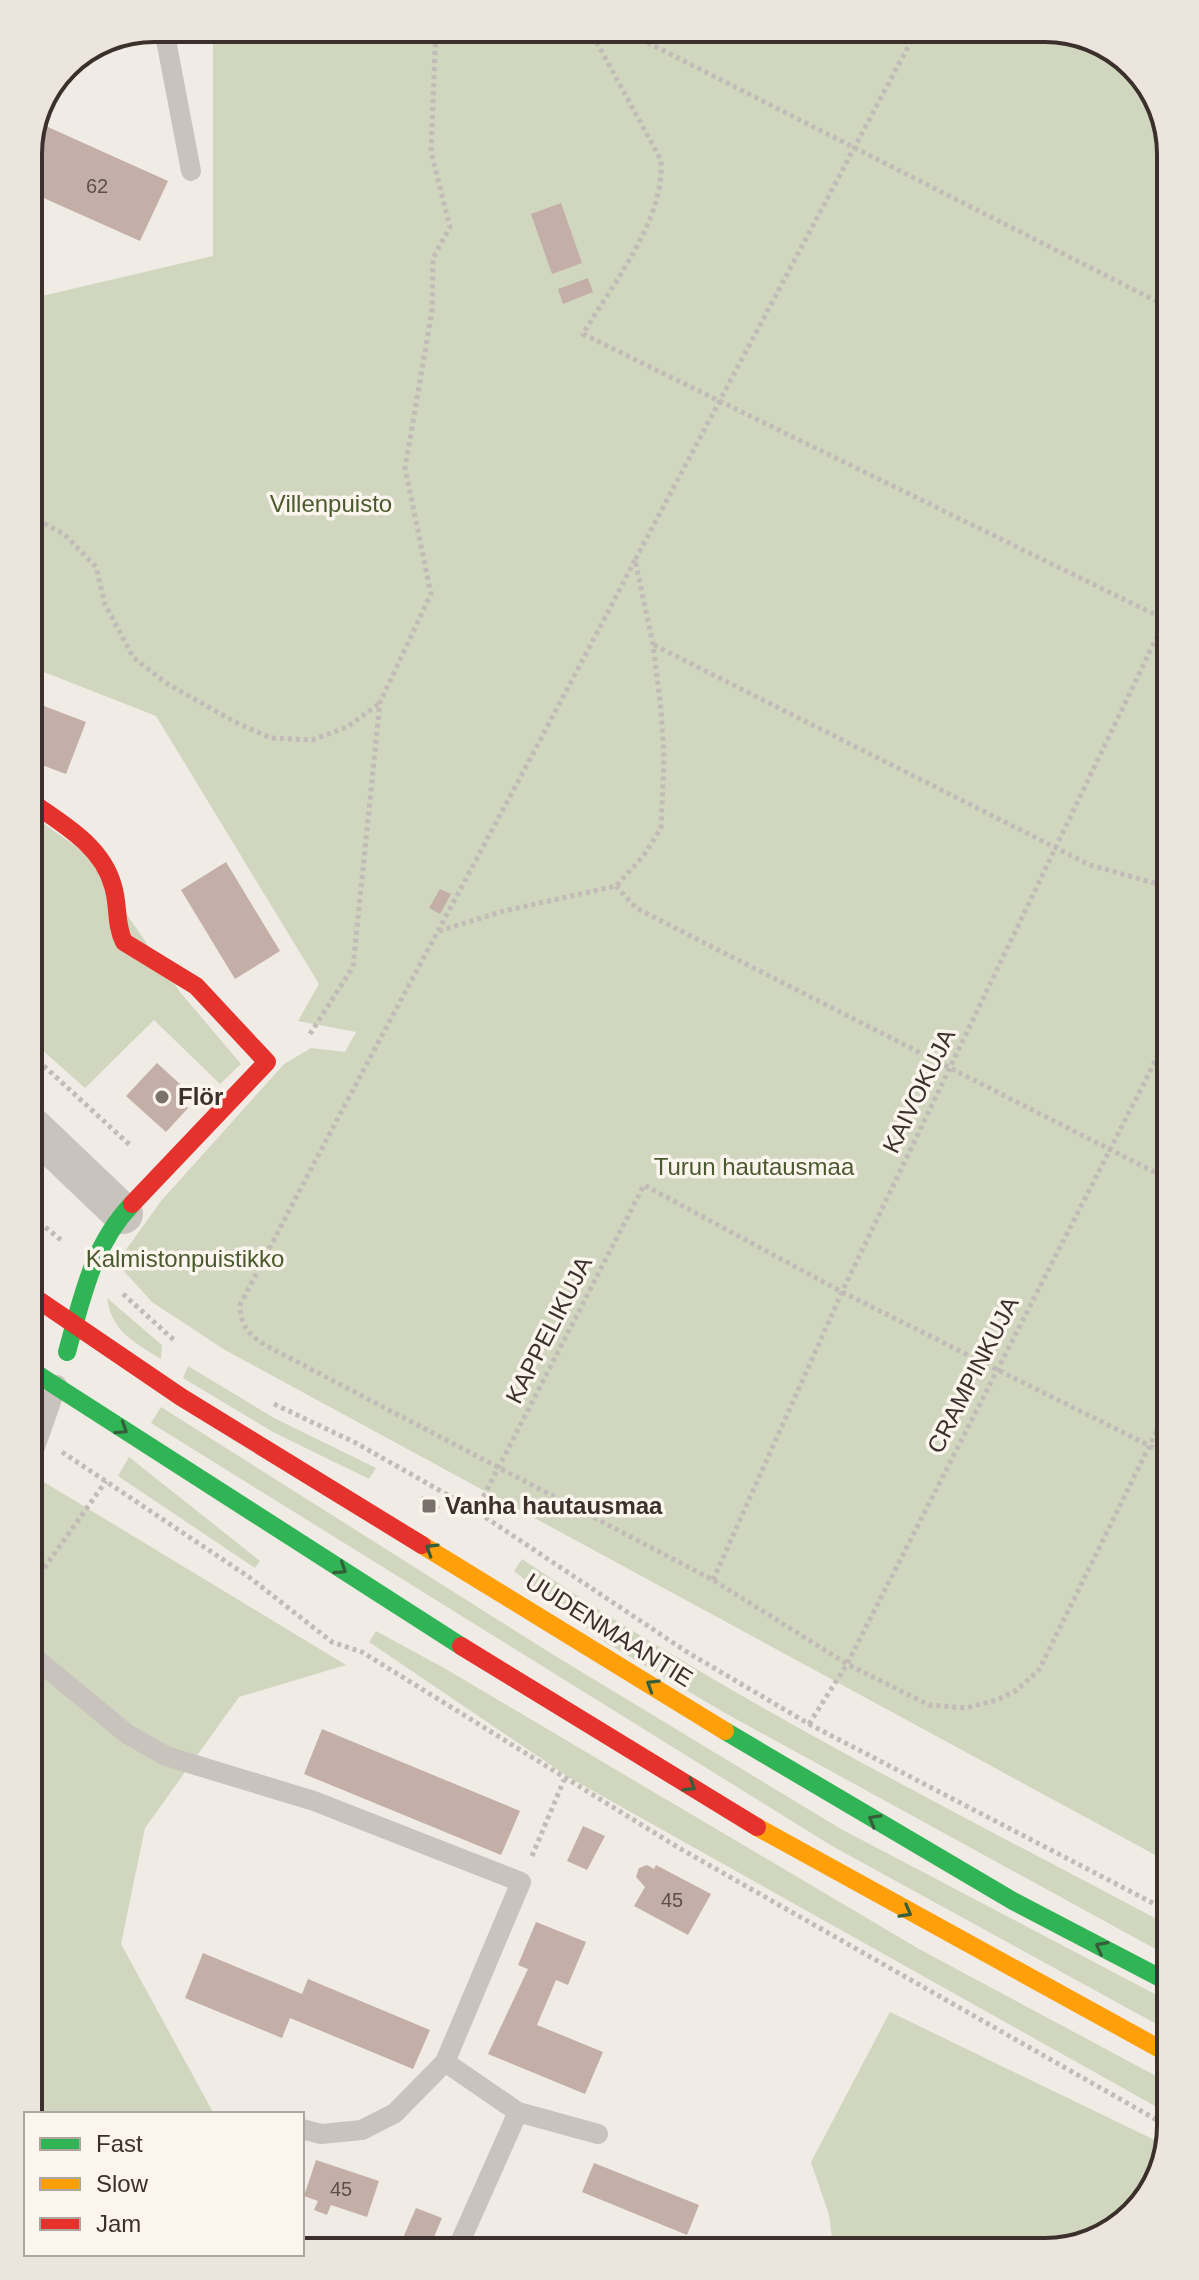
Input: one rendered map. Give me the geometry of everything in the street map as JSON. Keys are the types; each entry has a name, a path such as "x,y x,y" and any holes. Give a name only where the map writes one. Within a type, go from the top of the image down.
{"main road":[{"path":"42,809 63,823 101,858 114,885 123,941 136,953 160,962 199,988 267,1062 123,1214 91,1266 57,1385"},
{"name":"UUDENMAANTIE","path":"42,1302 181,1397 821,1790 1013,1901 1157,1976"},
{"path":"42,1377 527,1688 737,1815 990,1959 1157,2048"}],"street":[{"path":"42,1137 123,1214"}],"lane":[{"path":"166,42 191,171"},
{"path":"42,1426 57,1385"},
{"path":"42,1664 127,1734 166,1756 314,1801 521,1882 445,2062 395,2113 362,2130 321,2134 304,2130"},
{"path":"445,2062 518,2112 598,2134"},
{"path":"462,2238 518,2112"}],"path":[{"path":"310,1034 353,967 380,702 431,594 405,468 432,311 433,258 450,227 431,152 435,42"},
{"path":"597,42 661,160 662,183 654,212 583,334 720,403 984,528 1157,616"},
{"path":"647,42 1157,301"},
{"path":"911,42 438,931 372,1049 240,1305 241,1322 250,1334 265,1345 713,1580 847,1664 929,1705 966,1708 1017,1690 1039,1670 1157,1430"},
{"path":"42,522 64,534 96,567 105,604 133,657 166,683 235,722 271,738 312,740 347,727 380,702"},
{"path":"438,931 504,911 616,886 644,855 661,828 664,758 653,644 635,560"},
{"name":"KAIVOKUJA","path":"713,1580 842,1292 1157,635"},
{"path":"653,644 1090,865 1157,884"},
{"path":"616,886 636,908 1157,1174"},
{"name":"CRAMPINKUJA","path":"809,1724 847,1664 995,1368 1157,1058"},
{"path":"42,1064 162,1175"},
{"name":"KAPPELIKUJA","path":"476,1511 644,1185 842,1292"},
{"path":"42,1225 180,1346"},
{"path":"842,1292 1157,1450"},
{"path":"271,1403 356,1443 476,1511 687,1652 809,1724 1157,1905"},
{"path":"42,1446 106,1481 249,1577 332,1642 362,1652 564,1780 730,1878 1157,2120"},
{"path":"42,1571 106,1481"},
{"path":"521,1882 564,1780"}],"green space":[{"name":"Turun hautausmaa","path":"213,42 1053,42 1095,53 1124,75 1142,98 1155,132 1157,154 1157,1856 225,1350 152,1302 122,1269 123,1254 161,1201 284,1064 311,1048 345,1052 356,1032 298,1021 319,984 156,716 42,671 42,296 213,256"},
{"path":"42,823 84,852 180,992 241,1064 220,1084 154,1020 85,1088 42,1050"},
{"path":"107,1298 162,1345 161,1359 119,1328"},
{"path":"188,1366 274,1418 376,1468 369,1479 273,1432 183,1378"},
{"path":"161,1407 552,1654 841,1829 1157,1995 1157,2024 832,1846 151,1423"},
{"path":"129,1457 260,1561 255,1568 118,1476"},
{"path":"42,1481 346,1665 239,1697 145,1828 121,1944 213,2112 42,2112"},
{"path":"522,1559 679,1659 760,1706 1157,1919 1157,1950 725,1713 605,1642 514,1571"},
{"path":"376,1631 444,1668 919,1949 1157,2076 1157,2107 570,1778 369,1642"},
{"path":"890,2012 1156,2141 1146,2176 1113,2215 1088,2230 1046,2238 832,2238 829,2215 811,2162"}],"building":[{"path":"46,126 168,181 140,241 42,197 42,146"},
{"path":"561,203 582,263 552,274 531,214"},
{"path":"588,278 593,292 563,304 558,289"},
{"path":"42,705 86,722 66,774 42,765"},
{"path":"226,862 280,951 235,979 181,890"},
{"path":"440,889 451,894 440,914 429,908"},
{"path":"157,1063 192,1095 184,1104 188,1108 166,1132 126,1096"},
{"path":"422,1496 440,1507 436,1513 419,1504"},
{"path":"322,1729 520,1811 501,1855 304,1774"},
{"path":"583,1826 605,1836 587,1870 567,1861"},
{"path":"647,1865 654,1869 656,1865 711,1894 688,1935 634,1906 645,1887 636,1877 639,1868"},
{"path":"536,1922 586,1942 568,1985 556,1980 537,2025 603,2052 585,2094 488,2054 528,1969 518,1965"},
{"path":"203,1953 302,1994 308,1979 430,2030 413,2069 290,2018 282,2038 185,1998"},
{"path":"316,2160 379,2181 367,2217 331,2205 327,2215 314,2210 318,2201 304,2196"},
{"path":"594,2163 699,2205 687,2235 582,2192"},
{"path":"416,2208 442,2218 434,2238 403,2238"}],"traffic: fast":[{"path":"67,1352 98,1255 118,1220 132,1204"},
{"path":"42,1377 461,1646"},
{"path":"725,1731 1013,1901 1157,1976"}],"traffic: slow":[{"path":"422,1545 725,1731"},
{"path":"757,1827 1157,2047"}],"traffic: jam":[{"path":"42,809 80,837 100,859 113,886 124,942 196,986 267,1062 132,1204"},
{"path":"42,1302 181,1397 422,1545"},
{"path":"461,1646 757,1827"}],"place":[{"name":"Flör","path":"162,1097"},
{"name":"Vanha hautausmaa","path":"429,1506"}],"park label":[{"name":"Villenpuisto","path":"331,504"},
{"name":"Kalmistonpuistikko","path":"185,1259"}]}
